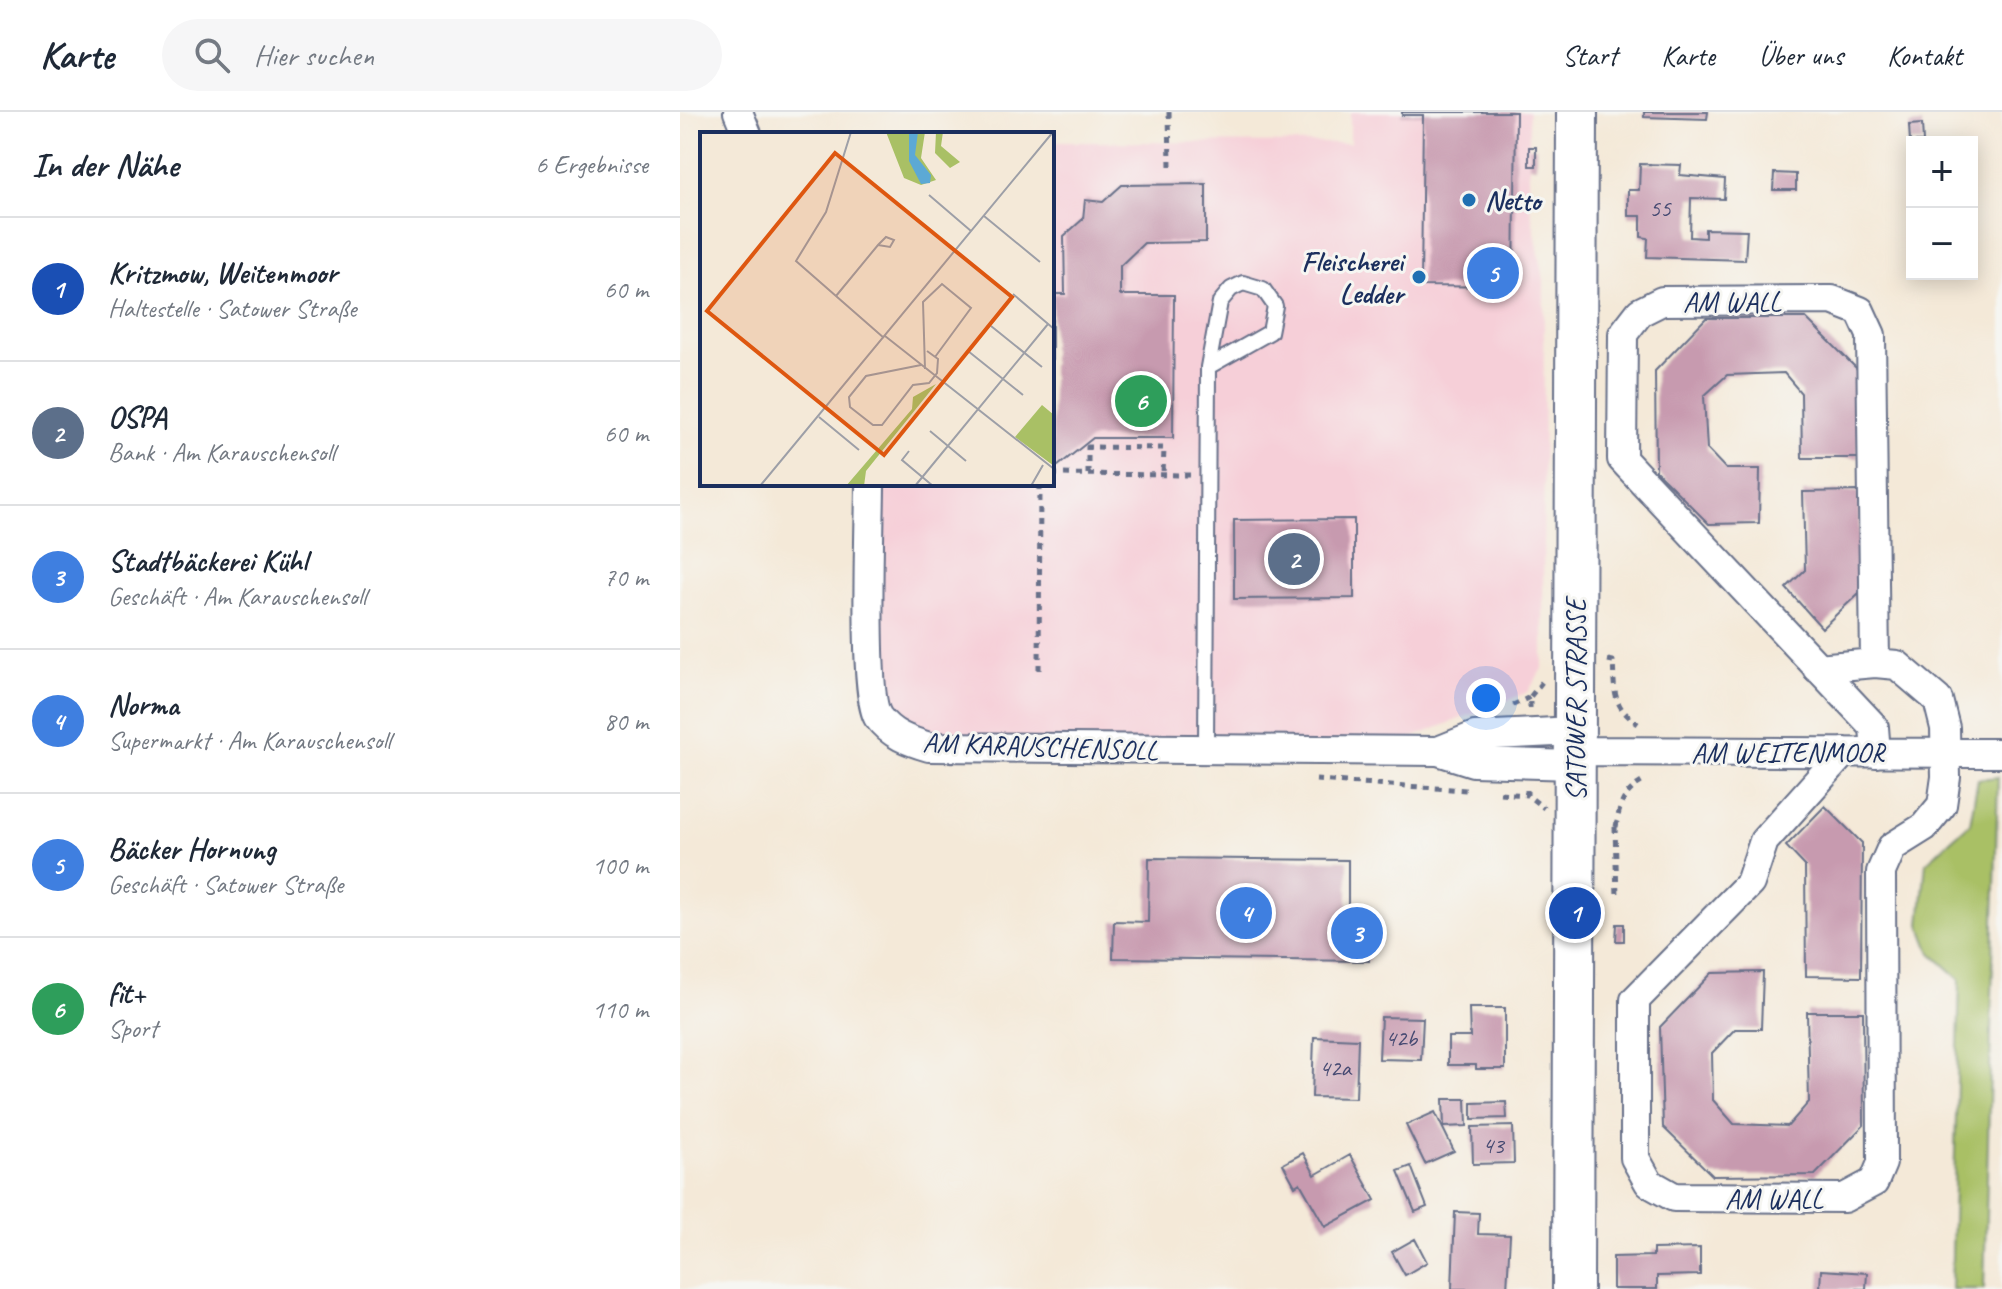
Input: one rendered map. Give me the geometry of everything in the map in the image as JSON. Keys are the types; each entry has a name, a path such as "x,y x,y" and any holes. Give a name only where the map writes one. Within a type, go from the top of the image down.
{"main road":[{"name":"SATOWER STRASSE","path":"1573,1289 1577,112"}],"street":[{"path":"738,112 746,132"},
{"name":"AM WALL","path":"1875,663 1871,335 1860,311 1832,300 1662,301 1640,312 1623,334 1622,459 1874,727 1876,753"},
{"name":"AM KARAUSCHENSOLL","path":"870,486 870,681 876,715 898,737 929,747 1438,751 1473,762 1574,749"},
{"name":"AM WALL","path":"1817,668 1875,663 1897,665 1938,700 1945,728 1946,777 1942,805 1924,827 1892,847 1881,872 1882,1163 1874,1182 1844,1198 1674,1197 1649,1183 1635,1158 1635,1000 1750,883 1764,841 1844,752"},
{"name":"AM WEITENMOOR","path":"1574,749 2002,753"}],"lane":[{"path":"1206,750 1208,367 1220,302 1231,289 1243,283 1263,289 1275,306 1270,332 1208,367"}],"path":[{"path":"1169,112 1170,167"},
{"path":"1088,474 1088,447 1118,447 1164,448 1163,475"},
{"path":"1054,474 1208,475"},
{"path":"1039,670 1040,486"},
{"path":"1574,658 1613,661 1615,698 1623,713 1641,726"},
{"path":"1311,780 1468,791"},
{"path":"1497,793 1527,795"}],"shaded area":[{"path":"1350,112 1529,112 1529,201 1544,280 1543,667 1528,692 1378,751 929,747 876,715 870,486 1054,486 1054,142 1350,143"}],"green space":[{"path":"1998,777 1984,1289 1951,1289 1960,979 1931,953 1920,924 1926,863 1970,823 1978,779"}],"building":[{"name":"Netto","path":"1402,112 1516,112 1514,287 1421,286 1423,115 1402,115"},
{"path":"1644,112 1708,112 1707,119 1644,117"},
{"path":"1922,124 1923,136 1910,136 1909,125"},
{"path":"1529,147 1536,147 1536,166 1529,166"},
{"path":"1640,164 1681,165 1680,175 1725,179 1724,199 1691,198 1690,237 1705,238 1705,229 1747,230 1745,260 1647,257 1648,238 1641,237 1641,216 1628,216 1628,190 1639,190"},
{"path":"1774,173 1796,174 1796,190 1773,190"},
{"path":"1206,184 1206,242 1144,243 1120,266 1120,295 1174,295 1173,438 1093,438 1054,466 1054,294 1065,294 1064,236 1083,219 1085,200 1103,202 1122,185"},
{"path":"1706,318 1806,318 1859,371 1858,458 1802,458 1801,393 1784,373 1727,375 1704,396 1707,449 1726,469 1760,469 1759,523 1709,524 1656,471 1655,371"},
{"path":"1859,491 1860,592 1822,628 1786,588 1805,570 1803,492"},
{"path":"1354,519 1354,598 1234,599 1234,520"},
{"path":"1825,806 1862,843 1861,977 1806,976 1805,866 1786,846"},
{"path":"1149,858 1348,860 1348,915 1370,916 1369,961 1113,958 1114,921 1148,922"},
{"path":"1617,924 1624,924 1624,941 1616,941"},
{"path":"1763,972 1761,1029 1735,1029 1712,1053 1713,1100 1734,1124 1788,1126 1809,1102 1807,1012 1863,1012 1864,1125 1815,1175 1713,1176 1663,1127 1660,1027 1712,973"},
{"path":"1469,1008 1505,1008 1505,1069 1448,1065 1448,1037 1470,1037"},
{"path":"1381,1017 1423,1018 1421,1060 1379,1059"},
{"path":"1314,1037 1358,1039 1356,1098 1312,1097"},
{"path":"1443,1099 1466,1099 1467,1126 1444,1127"},
{"path":"1506,1102 1507,1118 1472,1119 1472,1103"},
{"path":"1435,1112 1454,1151 1425,1164 1406,1125"},
{"path":"1513,1126 1514,1163 1473,1164 1472,1127"},
{"path":"1303,1153 1315,1175 1350,1155 1375,1200 1325,1227 1300,1183 1295,1186 1283,1164"},
{"path":"1411,1166 1427,1207 1415,1212 1398,1171"},
{"path":"1455,1212 1479,1213 1478,1234 1510,1235 1507,1289 1452,1289"},
{"path":"1415,1239 1427,1262 1405,1275 1392,1252"},
{"path":"1700,1248 1700,1275 1657,1276 1657,1289 1613,1289 1613,1257 1653,1256 1653,1249"},
{"path":"1821,1270 1867,1273 1866,1289 1820,1289"}],"place":[{"name":"Netto","path":"1469,200"},
{"name":"Bäcker Hornung","path":"1493,273"},
{"name":"Fleischerei Ledder","path":"1419,277"},
{"name":"fit+","path":"1141,401"},
{"name":"OSPA","path":"1294,559"},
{"name":"Norma","path":"1246,913"},
{"name":"Kritzmow, Weitenmoor","path":"1575,913"},
{"name":"Stadtbäckerei Kühl","path":"1357,933"}]}
